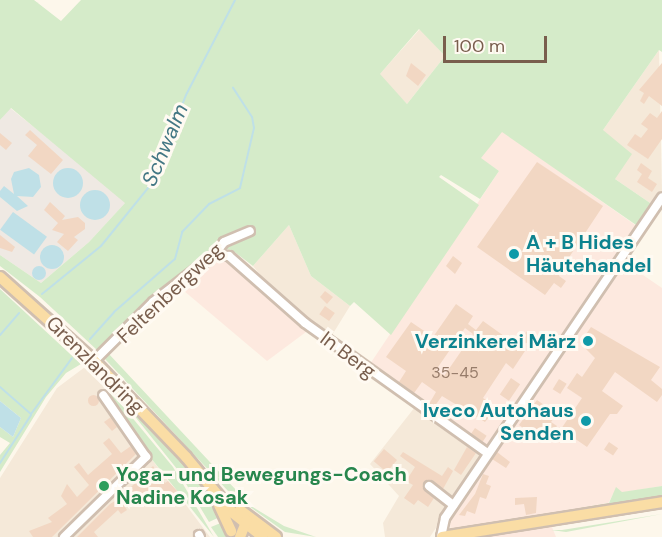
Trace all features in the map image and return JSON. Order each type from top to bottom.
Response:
[{"type":"main road","name":"Grenzlandring","points":[[0,277],[94,361],[244,520]]},
{"type":"main road","name":"Grenzlandring","points":[[186,457],[207,484],[244,520]]},
{"type":"main road","points":[[207,484],[234,535],[244,520]]},
{"type":"main road","points":[[442,537],[662,502]]},
{"type":"main road","points":[[244,520],[263,537]]},
{"type":"main road","points":[[244,520],[276,537]]},
{"type":"street","points":[[442,537],[445,518],[453,505],[662,198]]},
{"type":"street","name":"Feltenbergweg","points":[[94,361],[153,303],[214,255],[224,242],[250,231]]},
{"type":"street","name":"In Berg","points":[[214,255],[229,256],[305,323],[488,453]]},
{"type":"street","points":[[64,537],[146,458],[103,395]]},
{"type":"street","points":[[429,486],[453,505]]},
{"type":"shaded area","points":[[420,29],[445,56],[407,104],[379,75]]},
{"type":"shaded area","points":[[659,50],[662,192],[653,205],[615,179],[603,130]]},
{"type":"shaded area","points":[[10,108],[127,201],[89,242],[41,283],[0,255],[0,120]]},
{"type":"shaded area","points":[[502,131],[638,227],[618,258],[662,288],[662,486],[613,494],[606,508],[548,517],[556,537],[452,537],[449,519],[490,454],[368,367],[499,171],[480,158]]},
{"type":"shaded area","points":[[289,225],[311,276],[350,306],[329,340],[279,298],[253,266]]},
{"type":"shaded area","points":[[215,257],[229,257],[310,329],[267,361],[177,285]]},
{"type":"shaded area","points":[[85,367],[111,392],[107,393],[150,457],[210,537],[0,537],[0,478],[57,388]]},
{"type":"shaded area","points":[[415,407],[483,456],[430,537],[385,537],[383,523],[399,496],[370,464]]},
{"type":"green space","points":[[0,0],[34,0],[61,21],[81,0],[662,0],[662,52],[659,50],[603,130],[632,154],[615,179],[653,205],[639,227],[502,132],[481,158],[499,171],[480,199],[441,175],[439,177],[479,205],[391,335],[354,302],[350,306],[311,276],[289,225],[253,266],[232,250],[217,248],[157,293],[97,350],[40,297],[0,266],[0,255],[41,283],[89,242],[125,203],[11,108],[0,120]],"holes":[[[419,29],[445,56],[407,104],[380,74]]]},
{"type":"green space","points":[[0,289],[81,364],[66,373],[46,397],[0,472],[0,455],[10,443],[0,437],[0,427],[13,437],[21,418],[0,401]]},
{"type":"green space","points":[[108,353],[251,506],[284,526],[316,537],[285,532],[228,491],[105,359]]},
{"type":"green space","points":[[92,363],[197,475],[222,516],[209,522],[177,469]]},
{"type":"green space","points":[[111,392],[173,467],[214,537],[150,457],[106,393]]},
{"type":"green space","points":[[662,486],[662,499],[581,511],[580,508],[609,503],[616,487],[622,492]]},
{"type":"green space","points":[[662,514],[566,532],[551,530],[562,530]]},
{"type":"green space","points":[[223,522],[226,537],[218,537],[211,527]]},
{"type":"water","points":[[29,168],[39,175],[41,187],[33,197],[17,196],[28,206],[17,211],[0,197],[0,191],[4,186],[14,194],[11,179],[14,172]]},
{"type":"water","points":[[68,168],[79,172],[83,183],[79,194],[68,198],[57,194],[53,183],[57,172]]},
{"type":"water","points":[[95,190],[106,194],[110,205],[106,216],[95,220],[84,216],[80,205],[84,194]]},
{"type":"water","points":[[13,212],[47,237],[34,254],[0,230]]},
{"type":"water","points":[[52,245],[57,246],[63,252],[63,262],[57,268],[52,269],[47,268],[41,262],[40,257],[41,252],[47,246]]},
{"type":"water","points":[[39,266],[44,268],[46,273],[44,278],[39,280],[34,278],[32,273],[34,268]]},
{"type":"water","points":[[0,401],[21,418],[13,437],[0,427]]},
{"type":"building","points":[[411,63],[426,75],[418,86],[406,76]]},
{"type":"building","points":[[662,63],[662,106],[649,96],[644,104],[640,101],[644,93],[639,90]]},
{"type":"building","points":[[662,111],[662,139],[648,159],[627,145],[635,134],[641,138],[648,129],[641,124],[650,113],[657,118]]},
{"type":"building","points":[[30,130],[63,160],[51,174],[28,156],[37,145],[25,135]]},
{"type":"building","points":[[0,133],[12,143],[6,150],[0,145]]},
{"type":"building","points":[[537,162],[603,206],[562,268],[559,276],[566,281],[561,288],[554,283],[545,295],[477,247]]},
{"type":"building","points":[[641,163],[652,171],[648,178],[657,184],[652,192],[637,182],[642,174],[637,170]]},
{"type":"building","points":[[50,202],[65,216],[62,220],[78,217],[85,223],[85,229],[74,237],[78,240],[68,251],[57,242],[64,234],[52,230],[58,223],[44,210]]},
{"type":"building","points":[[0,235],[15,247],[12,252],[0,248]]},
{"type":"building","points":[[453,256],[462,263],[455,274],[446,266]]},
{"type":"building","points":[[325,291],[333,297],[327,304],[320,297]]},
{"type":"building","points":[[456,304],[473,316],[468,324],[476,330],[483,321],[525,351],[513,369],[506,363],[483,398],[490,403],[483,412],[489,417],[485,422],[442,396],[434,407],[429,404],[436,392],[422,382],[414,393],[399,382],[406,371],[386,357],[411,322],[433,337]],"holes":[[[465,328],[473,334],[444,376],[436,370]]]},
{"type":"building","points":[[325,306],[335,313],[329,321],[319,314]]},
{"type":"building","points":[[591,327],[660,367],[651,380],[662,389],[662,395],[657,402],[615,372],[602,391],[623,406],[617,414],[610,414],[587,447],[561,429],[582,398],[567,388],[577,373],[582,377],[595,358],[580,343]]},
{"type":"building","points":[[527,331],[535,337],[531,342],[517,345]]},
{"type":"building","points":[[511,378],[520,384],[509,401],[500,395]]},
{"type":"building","points":[[559,379],[567,384],[560,394],[553,389]]},
{"type":"building","points":[[93,394],[99,400],[93,406],[87,400]]},
{"type":"building","points":[[537,400],[557,414],[551,422],[557,426],[545,443],[519,425]]},
{"type":"building","points":[[111,417],[117,427],[112,431],[104,422]]},
{"type":"building","points":[[475,428],[487,436],[483,442],[471,434]]},
{"type":"building","points":[[109,438],[121,453],[131,446],[136,454],[52,537],[33,537],[29,531],[52,522],[48,518],[67,504],[61,496],[67,484],[77,497],[89,485],[74,467],[79,463],[88,475],[112,454],[103,443]]},
{"type":"building","points":[[609,442],[618,448],[613,456],[604,449]]},
{"type":"building","points":[[467,447],[476,453],[461,475],[454,470]]},
{"type":"building","points":[[384,449],[397,460],[387,472],[374,461]]},
{"type":"building","points":[[403,452],[442,476],[448,467],[453,471],[443,489],[430,480],[424,483],[423,489],[434,498],[428,507],[418,500],[414,505],[404,498],[413,485],[406,481],[415,467],[400,456]]},
{"type":"building","points":[[497,452],[510,462],[506,468],[492,459]]},
{"type":"building","points":[[153,466],[165,483],[168,481],[181,495],[171,501],[161,487],[150,495],[148,492],[125,507],[127,510],[121,514],[118,510],[94,532],[98,537],[77,537],[110,504],[133,490],[131,487]]},
{"type":"building","points":[[483,474],[489,476],[486,484],[491,486],[486,499],[480,497],[475,514],[467,511],[465,516],[459,515],[475,494]]},
{"type":"building","points":[[537,497],[536,513],[526,515],[524,504],[515,505],[515,498]]},
{"type":"waterway","name":"Schwalm","points":[[42,294],[101,246],[152,183],[186,95],[235,0]]},
{"type":"waterway","points":[[90,339],[114,312],[175,259],[182,232],[209,204],[240,188],[254,128],[252,117],[233,88]]},
{"type":"waterway","name":"Schwalm","points":[[0,335],[19,313]]},
{"type":"waterway","points":[[0,387],[31,414],[72,358]]},
{"type":"waterway","points":[[0,463],[31,415]]},
{"type":"place","name":"A + B Hides Häutehandel","points":[[514,254]]},
{"type":"place","name":"Verzinkerei März","points":[[588,341]]},
{"type":"place","name":"Iveco Autohaus Senden","points":[[586,421]]},
{"type":"place","name":"Yoga- und Bewegungs-Coach Nadine Kosak","points":[[104,486]]}]
